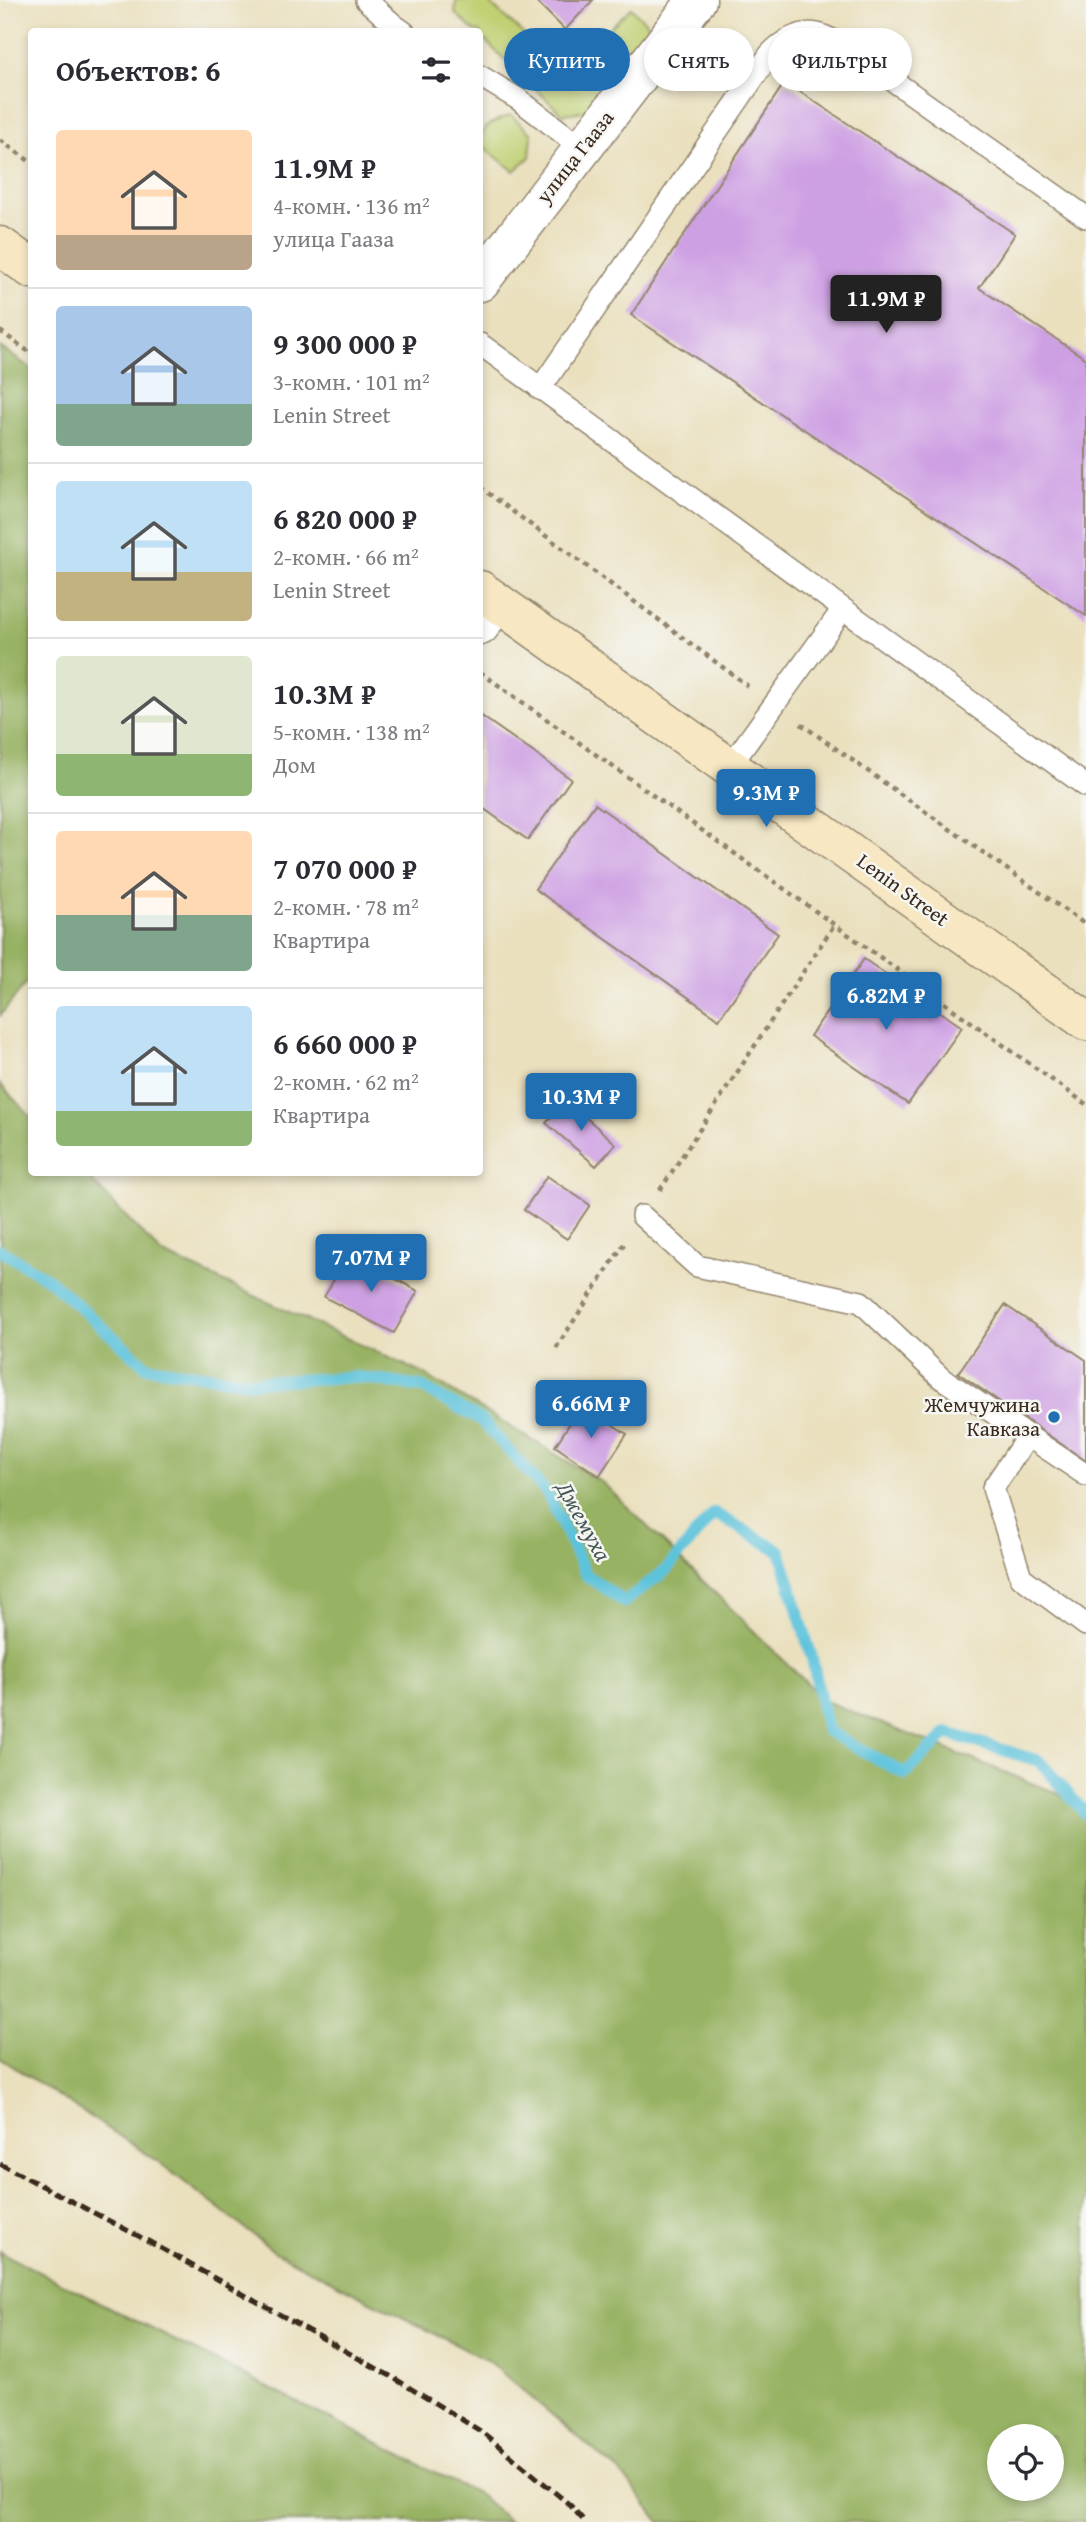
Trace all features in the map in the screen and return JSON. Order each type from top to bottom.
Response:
[{"type":"main road","points":[[0,246],[28,266]]},
{"type":"main road","name":"Lenin Street","points":[[485,606],[730,766],[1086,1021]]},
{"type":"street","name":"улица Гааза","points":[[483,278],[696,0]]},
{"type":"lane","points":[[366,0],[398,28]]},
{"type":"lane","points":[[540,389],[770,54],[780,43],[796,36],[816,33],[844,46],[1086,217]]},
{"type":"lane","points":[[483,78],[518,99],[582,148]]},
{"type":"lane","points":[[483,346],[1086,786]]},
{"type":"lane","points":[[730,766],[843,609]]},
{"type":"lane","points":[[642,1216],[697,1266],[861,1302],[940,1377],[1086,1475]]},
{"type":"lane","points":[[1028,1436],[993,1488],[1021,1577],[1086,1625]]},
{"type":"path","points":[[0,140],[28,160]]},
{"type":"path","points":[[0,331],[28,351]]},
{"type":"path","points":[[483,674],[1086,1104]]},
{"type":"path","points":[[556,1348],[834,925]]},
{"type":"green space","points":[[456,0],[486,0],[517,28],[504,28],[504,59],[483,39],[483,28],[471,28],[455,13]]},
{"type":"green space","points":[[631,8],[652,28],[644,28],[644,44],[630,60],[630,28],[610,28]]},
{"type":"green space","points":[[538,91],[603,91],[586,111],[562,114]]},
{"type":"green space","points":[[511,115],[532,134],[530,157],[514,171],[483,146],[483,133],[495,122]]},
{"type":"green space","points":[[0,347],[28,366],[28,981],[0,1016]]},
{"type":"green space","points":[[0,1084],[28,1114],[28,1176],[87,1176],[161,1253],[420,1372],[603,1483],[825,1701],[1057,1793],[1086,1810],[1086,2522],[660,2522],[621,2473],[488,2361],[275,2252],[156,2160],[0,2058]]},
{"type":"green space","points":[[0,2252],[480,2495],[509,2522],[0,2522]]},
{"type":"building","points":[[535,0],[593,0],[567,28],[563,28]]},
{"type":"building","points":[[779,91],[799,91],[1015,234],[979,288],[1086,359],[1086,616],[631,315]]},
{"type":"building","points":[[483,717],[571,779],[528,840],[483,808]]},
{"type":"building","points":[[595,804],[778,934],[719,1019],[535,889]]},
{"type":"building","points":[[864,959],[962,1027],[908,1104],[810,1036]]},
{"type":"building","points":[[566,1100],[616,1144],[596,1166],[546,1123]]},
{"type":"building","points":[[547,1176],[590,1205],[567,1239],[524,1210]]},
{"type":"building","points":[[349,1254],[418,1291],[394,1333],[324,1297]]},
{"type":"building","name":"Жемчужина Кавказа","points":[[1005,1305],[1086,1360],[1086,1461],[958,1373]]},
{"type":"building","points":[[582,1405],[627,1434],[599,1476],[555,1446]]},
{"type":"waterway","name":"Джемуха","points":[[0,1250],[49,1280],[147,1367],[251,1382],[357,1377],[421,1387],[481,1420],[547,1493],[586,1575],[624,1602],[665,1571],[714,1513],[780,1551],[812,1658],[827,1731],[905,1774],[947,1733],[1039,1761],[1086,1814]]},
{"type":"railway","points":[[0,2164],[148,2241],[392,2377],[482,2432],[570,2505],[585,2522]]},
{"type":"place","name":"Жемчужина Кавказа","points":[[1054,1417]]}]
